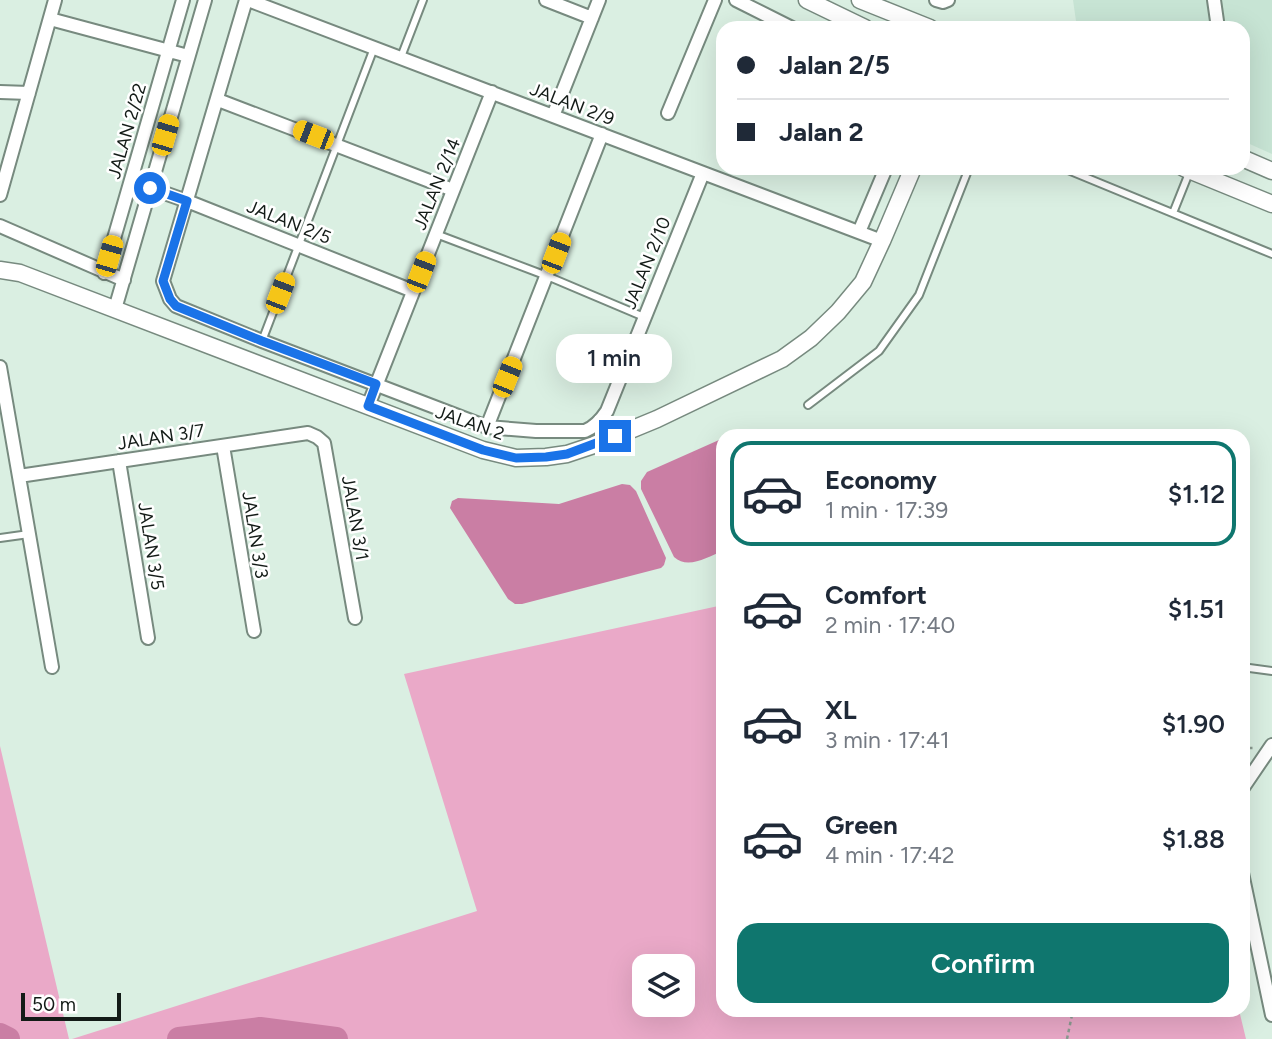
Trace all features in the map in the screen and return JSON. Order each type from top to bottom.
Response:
[{"type":"street","points":[[0,195],[4,171],[55,0]]},
{"type":"street","name":"JALAN 2/22","points":[[104,272],[183,0]]},
{"type":"street","points":[[115,309],[205,0]]},
{"type":"street","name":"JALAN 2/9","points":[[247,0],[882,241]]},
{"type":"street","name":"JALAN 2/10","points":[[247,0],[163,281],[170,299],[176,306],[262,341],[487,427],[574,432],[592,428],[602,419],[703,173]]},
{"type":"street","points":[[546,0],[592,18]]},
{"type":"street","points":[[553,116],[599,0]]},
{"type":"street","points":[[668,113],[715,0]]},
{"type":"street","points":[[737,0],[778,21]]},
{"type":"street","points":[[807,0],[850,21]]},
{"type":"street","points":[[860,0],[912,21]]},
{"type":"street","points":[[936,0],[948,0]]},
{"type":"street","points":[[1214,0],[1217,21]]},
{"type":"street","points":[[50,19],[188,56]]},
{"type":"street","points":[[0,92],[29,93]]},
{"type":"street","name":"JALAN 2/14","points":[[368,406],[492,92]]},
{"type":"street","points":[[218,100],[453,190]]},
{"type":"street","points":[[487,427],[602,134]]},
{"type":"street","points":[[1250,162],[1272,171]]},
{"type":"street","points":[[859,232],[883,175]]},
{"type":"street","name":"JALAN 2","points":[[0,270],[20,274],[115,309],[483,450],[516,458],[546,457],[576,451],[657,419],[782,359],[811,338],[863,282],[910,175]]},
{"type":"street","points":[[1218,175],[1272,204]]},
{"type":"street","name":"JALAN 2/5","points":[[150,188],[413,291]]},
{"type":"street","points":[[0,226],[124,280]]},
{"type":"street","points":[[0,368],[52,667]]},
{"type":"street","name":"JALAN 3/7","points":[[19,476],[308,433]]},
{"type":"street","name":"JALAN 3/1","points":[[308,433],[317,436],[324,443],[355,618]]},
{"type":"street","name":"JALAN 3/3","points":[[223,446],[254,631]]},
{"type":"street","name":"JALAN 3/5","points":[[119,461],[148,638]]},
{"type":"street","points":[[1250,777],[1272,745]]},
{"type":"street","points":[[1250,911],[1272,1016]]},
{"type":"lane","points":[[401,58],[423,0]]},
{"type":"lane","points":[[262,341],[374,48]]},
{"type":"lane","points":[[808,405],[879,351],[919,295],[966,175]]},
{"type":"lane","points":[[1080,175],[1272,254]]},
{"type":"lane","points":[[1173,213],[1186,175]]},
{"type":"lane","points":[[436,234],[547,276],[644,317]]},
{"type":"lane","points":[[0,538],[29,534]]},
{"type":"lane","points":[[1250,668],[1272,671]]},
{"type":"path","points":[[1068,1039],[1072,1017]]},
{"type":"shaded area","points":[[1073,0],[1272,0],[1272,154],[1250,144],[1250,21],[1076,21]]},
{"type":"shaded area","points":[[716,441],[716,554],[691,562],[679,561],[674,557],[641,489],[641,481],[647,472]]},
{"type":"shaded area","points":[[622,484],[630,485],[636,491],[666,558],[664,565],[522,604],[515,604],[508,599],[450,508],[452,501],[458,498],[559,504]]},
{"type":"shaded area","points":[[716,607],[716,1017],[1241,1017],[1246,1039],[72,1039],[477,911],[404,674]]},
{"type":"shaded area","points":[[0,746],[69,1039],[0,1039]]},
{"type":"waterway","points":[[179,1039],[260,1029],[336,1039]]},
{"type":"waterway","points":[[0,1035],[8,1039]]},
{"type":"route","points":[[150,188],[187,201],[163,281],[176,306],[376,384],[368,406],[483,450],[516,458],[546,457],[567,454],[615,436]]}]
